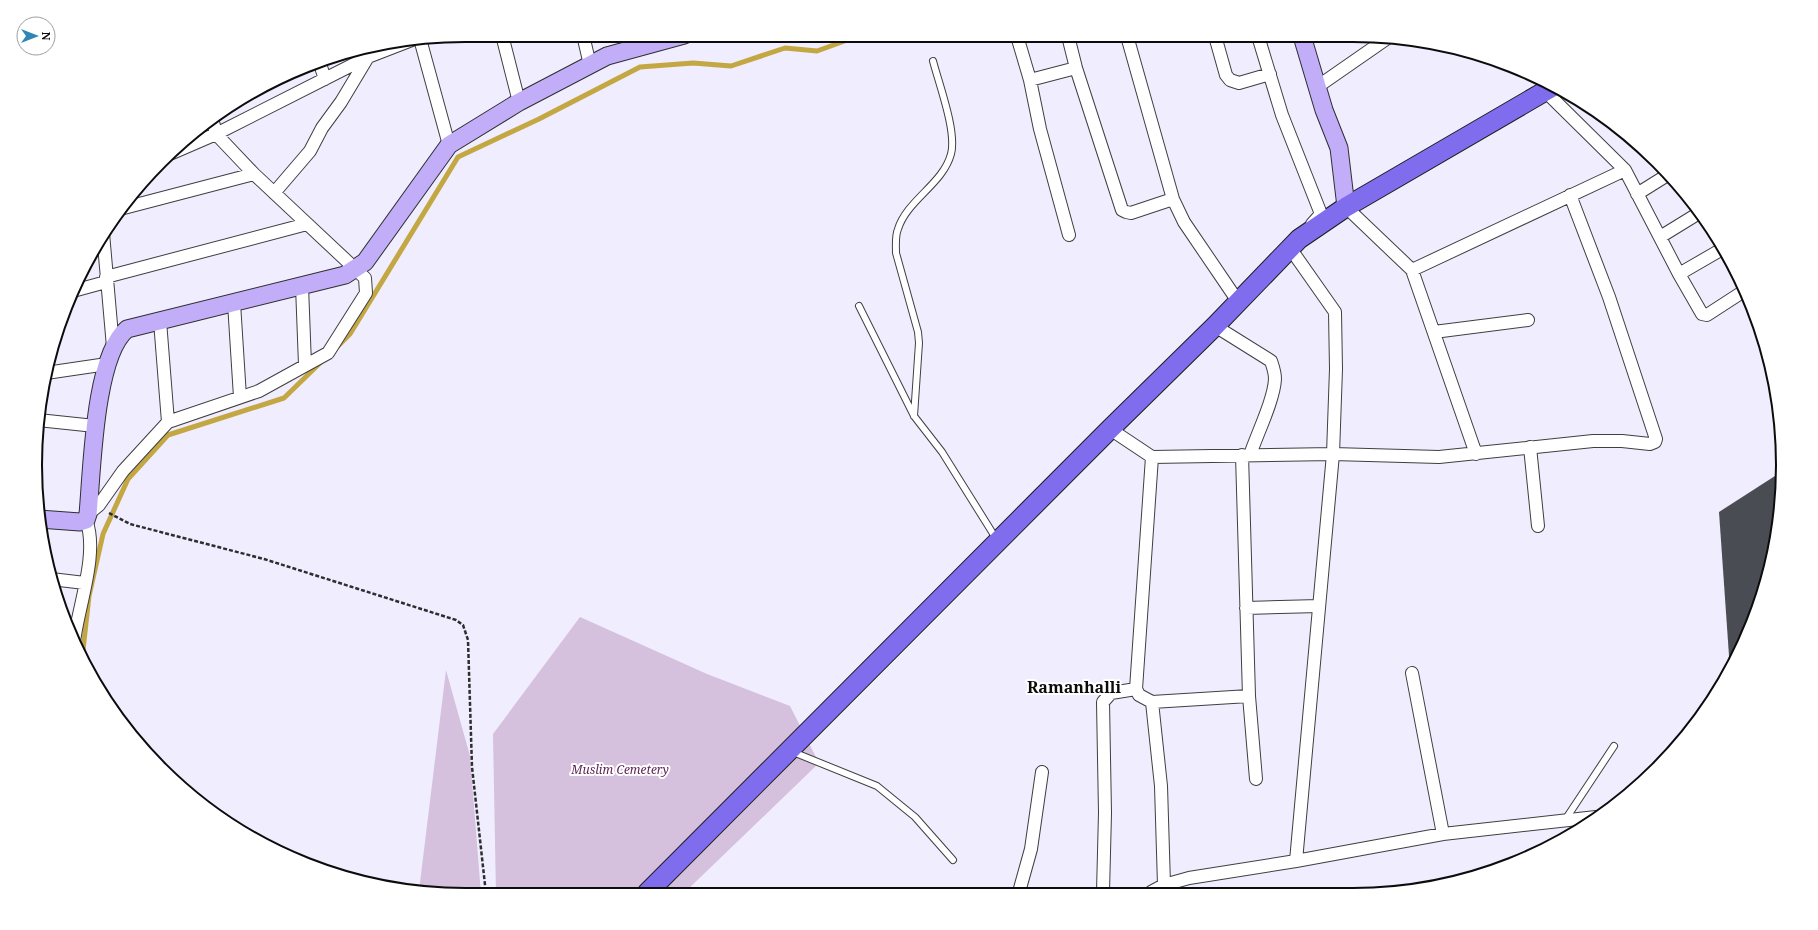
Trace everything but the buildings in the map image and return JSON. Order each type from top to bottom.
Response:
[{"type":"main road","points":[[653,888],[1110,429],[1218,323],[1295,244],[1346,207],[1547,89]]},
{"type":"street","points":[[504,42],[519,102]]},
{"type":"street","points":[[585,42],[590,65]]},
{"type":"street","points":[[75,630],[91,542],[87,517],[95,426],[107,364],[113,347],[128,329],[345,275],[365,262],[449,145],[519,102],[607,56],[658,42]]},
{"type":"street","points":[[1019,42],[1030,80],[1040,129],[1069,235]]},
{"type":"street","points":[[1070,42],[1076,68],[1122,210],[1131,213],[1173,199]]},
{"type":"street","points":[[1129,42],[1173,199],[1184,222],[1237,300],[1218,323],[1271,361],[1274,370],[1275,379],[1271,397],[1246,455],[1246,608],[1249,696],[1256,779]]},
{"type":"street","points":[[1216,42],[1226,76],[1230,80],[1238,84],[1270,74]]},
{"type":"street","points":[[1260,42],[1282,115],[1321,214],[1295,244],[1335,312],[1336,369],[1333,454],[1296,861]]},
{"type":"street","points":[[1304,42],[1317,87],[1339,148],[1346,207],[1412,270],[1476,454]]},
{"type":"street","points":[[1317,87],[1380,43]]},
{"type":"street","points":[[421,45],[449,145]]},
{"type":"street","points":[[186,147],[216,134],[368,57],[389,49]]},
{"type":"street","points":[[274,193],[310,151],[322,128],[342,102],[368,57]]},
{"type":"street","points":[[321,67],[325,79]]},
{"type":"street","points":[[1030,80],[1076,68]]},
{"type":"street","points":[[1554,93],[1625,170],[1679,274],[1702,314],[1706,315],[1740,294]]},
{"type":"street","points":[[46,520],[80,522],[87,517],[99,505],[123,471],[168,422],[259,391],[328,353],[366,293],[365,278],[254,174],[216,134],[214,124]]},
{"type":"street","points":[[1412,270],[1625,170]]},
{"type":"street","points":[[129,207],[254,174]]},
{"type":"street","points":[[1637,194],[1663,178]]},
{"type":"street","points":[[1110,429],[1152,457],[1333,454],[1439,458],[1593,441],[1650,444],[1655,442],[1656,439],[1609,297],[1570,195]]},
{"type":"street","points":[[1660,237],[1695,216]]},
{"type":"street","points":[[81,288],[106,279],[307,224]]},
{"type":"street","points":[[104,244],[106,279],[113,347]]},
{"type":"street","points":[[1679,274],[1718,252]]},
{"type":"street","points":[[302,286],[305,365]]},
{"type":"street","points":[[234,303],[240,397]]},
{"type":"street","points":[[1434,332],[1528,320]]},
{"type":"street","points":[[160,321],[168,422]]},
{"type":"street","points":[[52,372],[107,364]]},
{"type":"street","points":[[45,421],[95,426]]},
{"type":"street","points":[[1530,447],[1538,526]]},
{"type":"street","points":[[1152,457],[1136,689],[1139,695],[1152,702],[1249,696]]},
{"type":"street","points":[[58,580],[85,582]]},
{"type":"street","points":[[1246,608],[1319,606]]},
{"type":"street","points":[[1412,673],[1442,834]]},
{"type":"street","points":[[1103,888],[1105,814],[1104,702],[1111,693],[1136,689]]},
{"type":"street","points":[[1152,702],[1161,786],[1164,885]]},
{"type":"street","points":[[1020,888],[1031,849],[1042,772]]},
{"type":"street","points":[[1158,888],[1189,878],[1296,861],[1442,834],[1586,818]]},
{"type":"lane","points":[[914,416],[919,343],[918,332],[896,253],[896,240],[897,229],[903,218],[944,169],[951,153],[950,125],[933,60]]},
{"type":"lane","points":[[860,306],[914,416],[942,452],[998,541]]},
{"type":"lane","points":[[1565,820],[1614,746]]},
{"type":"lane","points":[[790,750],[877,786],[915,817],[953,860]]},
{"type":"path","points":[[106,511],[118,519],[130,524],[264,559],[456,620],[463,625],[468,640],[472,766],[485,888]]},
{"type":"green space","name":"Muslim Cemetery","points":[[580,617],[707,674],[790,706],[819,763],[689,888],[496,888],[493,734]]},
{"type":"green space","points":[[446,670],[470,756],[481,888],[420,885]]},
{"type":"waterway","points":[[337,347],[350,334],[458,157],[539,119],[640,67],[693,63],[731,66],[785,48],[817,51],[842,42]]},
{"type":"waterway","points":[[83,647],[89,596],[103,534],[128,479],[168,435],[284,398],[321,362]]},
{"type":"district","name":"Ramanhalli","points":[[1074,687]]}]
